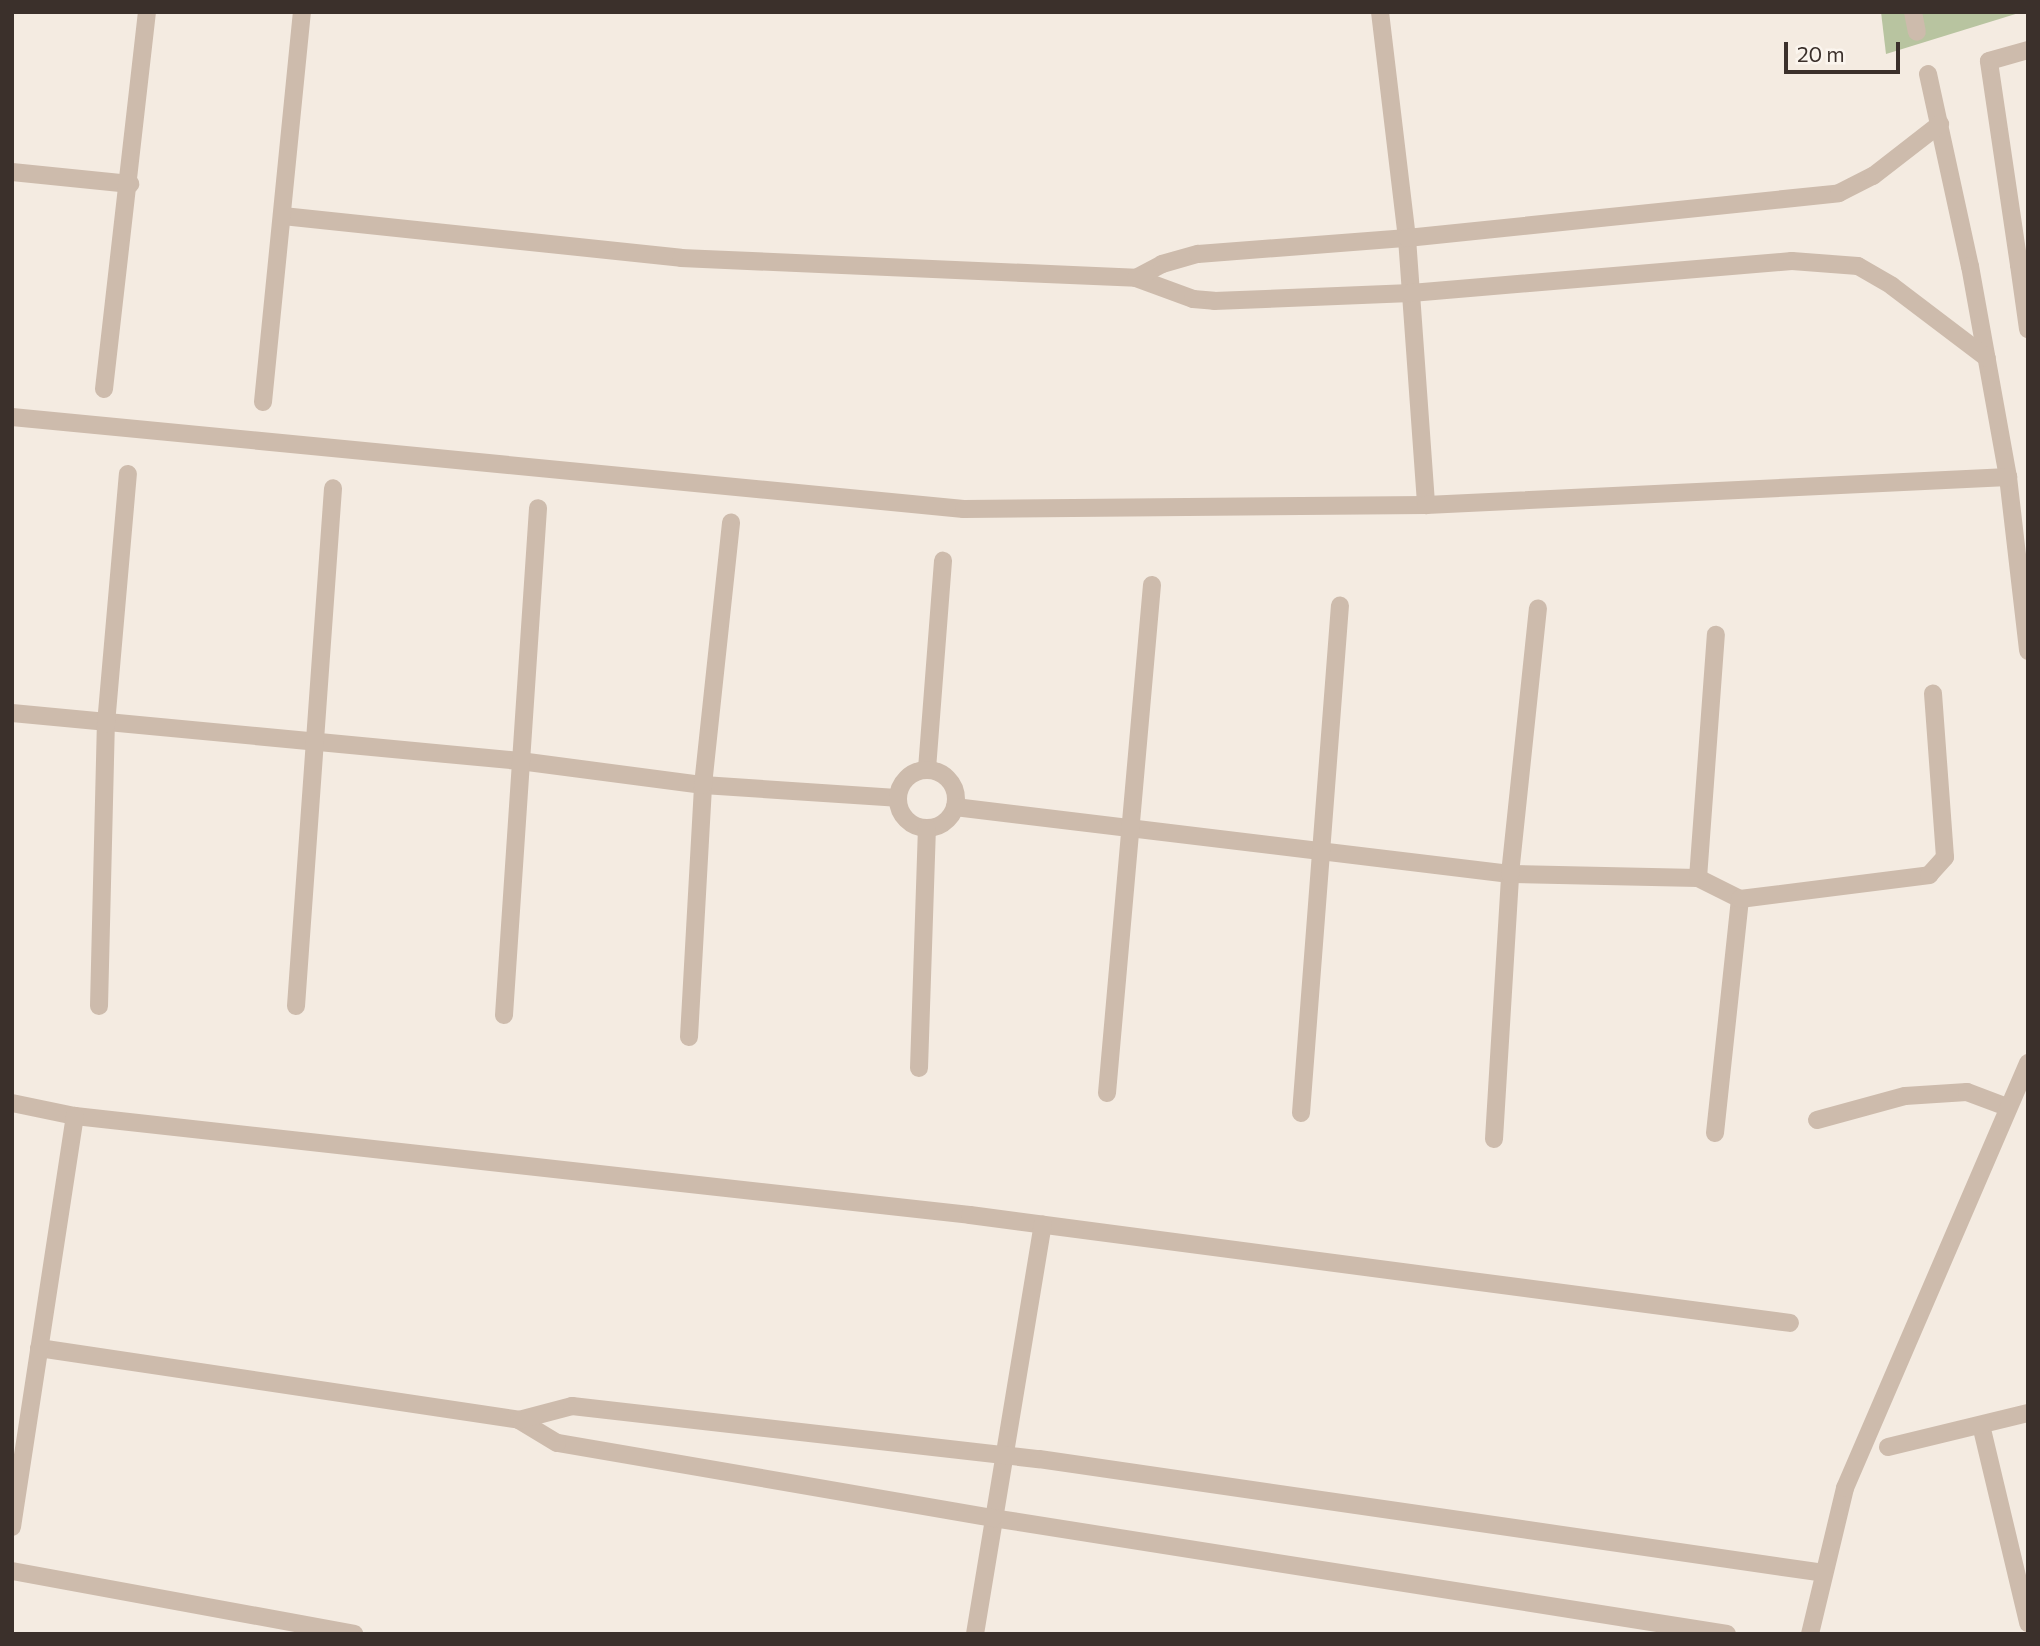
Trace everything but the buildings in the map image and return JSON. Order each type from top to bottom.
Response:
[{"type":"street","points":[[104,389],[130,184],[147,12]]},
{"type":"street","points":[[263,402],[302,12]]},
{"type":"street","points":[[1380,12],[1407,238],[1426,505]]},
{"type":"street","points":[[1913,12],[1917,32]]},
{"type":"street","points":[[2028,50],[1989,61],[2023,264],[2028,329]]},
{"type":"street","points":[[1928,74],[1987,358],[2008,477],[2028,651]]},
{"type":"street","points":[[1136,278],[1161,264],[1198,254],[1407,238],[1839,193],[1873,176],[1940,124]]},
{"type":"street","points":[[12,172],[130,184]]},
{"type":"street","points":[[283,216],[681,258],[1136,278],[1193,299],[1214,301],[1411,293],[1792,261],[1858,266],[1892,286],[1987,358]]},
{"type":"street","points":[[12,417],[964,509],[1426,505],[2008,477]]},
{"type":"street","points":[[99,1006],[106,724],[128,474]]},
{"type":"street","points":[[296,1006],[333,488]]},
{"type":"street","points":[[504,1015],[538,508]]},
{"type":"street","points":[[689,1037],[703,785],[731,522]]},
{"type":"street","points":[[927,769],[943,561]]},
{"type":"street","points":[[1107,1093],[1152,585]]},
{"type":"street","points":[[1301,1113],[1340,605]]},
{"type":"street","points":[[1494,1139],[1510,874],[1538,608]]},
{"type":"street","points":[[1698,878],[1717,635]]},
{"type":"street","points":[[955,807],[1130,824],[1510,874],[1698,878],[1740,899],[1929,875],[1938,870],[1945,857],[1933,693]]},
{"type":"street","points":[[12,713],[106,724],[520,761],[703,785],[897,798]]},
{"type":"street","points":[[927,769],[950,781],[955,807],[949,818],[927,828],[906,820],[897,798],[906,778],[927,769]]},
{"type":"street","points":[[919,1069],[927,828]]},
{"type":"street","points":[[1715,1133],[1740,899]]},
{"type":"street","points":[[1811,1634],[1845,1488],[2028,1063]]},
{"type":"street","points":[[1817,1120],[1917,1095],[1967,1092],[2007,1107]]},
{"type":"street","points":[[12,1103],[75,1116],[1043,1225],[1790,1323]]},
{"type":"street","points":[[12,1527],[75,1116]]},
{"type":"street","points":[[975,1634],[1043,1225]]},
{"type":"street","points":[[40,1349],[519,1420],[557,1443],[993,1518],[1727,1634]]},
{"type":"street","points":[[519,1420],[572,1406],[1003,1454],[1824,1573]]},
{"type":"street","points":[[1888,1447],[2028,1413]]},
{"type":"street","points":[[1981,1425],[2028,1623]]},
{"type":"street","points":[[12,1572],[354,1634]]},
{"type":"green space","points":[[1881,12],[2022,12],[1886,54]]}]
